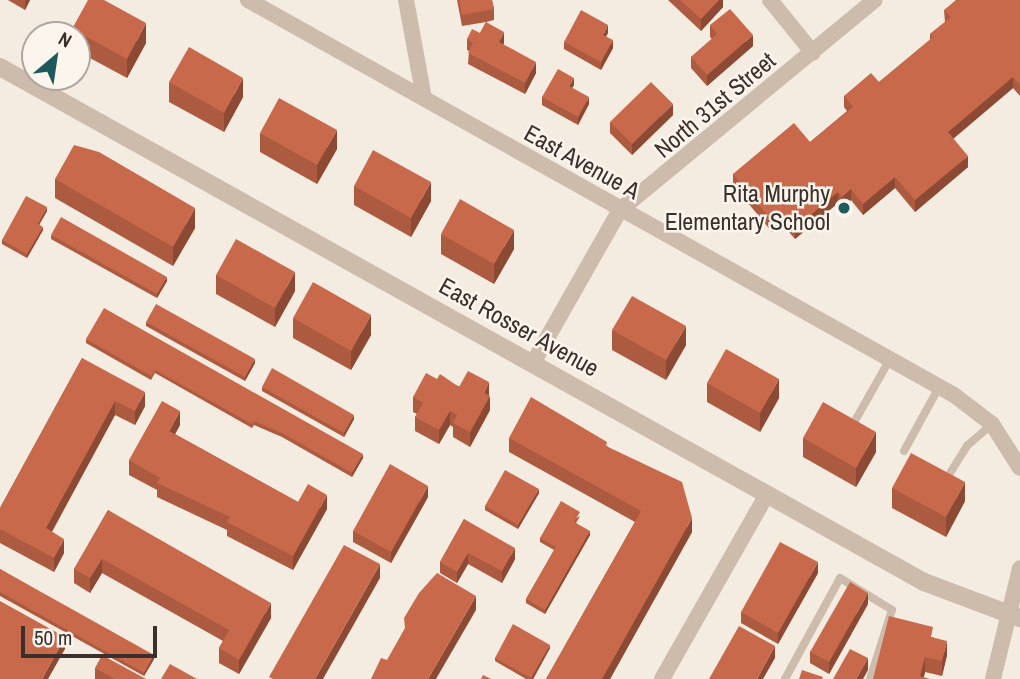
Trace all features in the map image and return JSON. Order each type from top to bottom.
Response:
[{"type":"street","name":"East Avenue A","points":[[248,0],[939,387],[992,424],[1020,468]]},
{"type":"street","points":[[406,0],[424,98]]},
{"type":"street","points":[[769,0],[813,52]]},
{"type":"street","name":"North 31st Street","points":[[533,363],[620,210],[875,0]]},
{"type":"street","name":"East Rosser Avenue","points":[[0,67],[924,582],[1014,617]]},
{"type":"street","points":[[662,679],[767,494]]},
{"type":"street","points":[[993,679],[1014,617],[1020,568]]},
{"type":"lane","points":[[852,426],[890,359]]},
{"type":"lane","points":[[904,451],[939,387]]},
{"type":"lane","points":[[947,478],[968,445],[992,424]]},
{"type":"lane","points":[[785,679],[840,578],[892,610],[870,679]]},
{"type":"building","points":[[88,0],[104,0],[146,23],[127,59],[91,39],[91,21],[76,21]]},
{"type":"building","points":[[459,0],[492,0],[494,9],[462,15]]},
{"type":"building","points":[[680,0],[719,0],[701,19]]},
{"type":"building","points":[[956,0],[1020,0],[1020,85],[1013,77],[948,132],[968,156],[915,200],[895,177],[863,204],[851,189],[842,197],[838,192],[795,228],[782,213],[772,221],[733,174],[794,123],[810,142],[853,107],[844,96],[871,73],[879,82],[933,37],[930,34],[951,17],[944,10]]},
{"type":"building","points":[[730,9],[753,35],[707,75],[691,57],[717,34],[710,25]]},
{"type":"building","points":[[581,10],[608,25],[603,35],[613,40],[601,62],[564,42]]},
{"type":"building","points":[[486,22],[504,32],[499,42],[536,62],[525,83],[468,53],[473,43],[467,39],[472,29],[480,33]]},
{"type":"building","points":[[189,47],[243,78],[224,113],[169,82]]},
{"type":"building","points":[[558,69],[574,78],[569,86],[589,97],[578,117],[542,97]]},
{"type":"building","points":[[651,82],[673,104],[632,144],[610,122]]},
{"type":"building","points":[[279,98],[337,130],[317,165],[260,133]]},
{"type":"building","points":[[74,145],[99,152],[195,208],[173,247],[55,179]]},
{"type":"building","points":[[373,150],[431,182],[411,218],[354,186]]},
{"type":"building","points":[[26,196],[47,207],[38,224],[43,227],[27,254],[2,240]]},
{"type":"building","points":[[460,199],[514,230],[494,264],[441,234]]},
{"type":"building","points":[[61,217],[167,277],[157,294],[51,235]]},
{"type":"building","points":[[236,239],[295,272],[275,308],[216,275]]},
{"type":"building","points":[[313,282],[371,315],[351,351],[293,318]]},
{"type":"building","points":[[632,296],[686,326],[666,360],[612,330]]},
{"type":"building","points":[[156,304],[255,359],[245,377],[146,322]]},
{"type":"building","points":[[104,308],[363,454],[352,473],[282,433],[254,421],[252,424],[155,370],[151,376],[86,339]]},
{"type":"building","points":[[726,349],[779,379],[760,413],[707,383]]},
{"type":"building","points":[[82,358],[145,392],[135,411],[115,401],[46,528],[64,539],[54,558],[0,529],[0,508]]},
{"type":"building","points":[[272,368],[354,415],[344,433],[262,387]]},
{"type":"building","points":[[468,371],[489,382],[484,393],[490,396],[470,432],[453,423],[457,415],[450,411],[439,430],[415,417],[423,403],[413,397],[426,373],[437,379],[440,374],[459,387]]},
{"type":"building","points":[[531,397],[607,442],[606,446],[682,482],[692,518],[602,679],[546,679],[641,511],[509,438]]},
{"type":"building","points":[[162,401],[180,411],[169,431],[298,502],[308,484],[327,495],[293,556],[227,522],[230,517],[157,483],[160,478],[129,460]]},
{"type":"building","points":[[823,402],[876,432],[856,468],[803,438]]},
{"type":"building","points":[[911,453],[965,482],[946,517],[892,488]]},
{"type":"building","points":[[390,464],[428,486],[391,552],[353,531]]},
{"type":"building","points":[[505,470],[539,489],[518,525],[485,506]]},
{"type":"building","points":[[561,501],[580,512],[574,522],[590,531],[545,610],[526,599],[556,547],[540,538]]},
{"type":"building","points":[[108,510],[271,603],[239,660],[219,648],[229,630],[102,559],[90,578],[74,569]]},
{"type":"building","points":[[464,519],[515,548],[502,571],[468,553],[457,572],[440,562]]},
{"type":"building","points":[[780,542],[818,562],[778,633],[741,612]]},
{"type":"building","points":[[344,545],[380,564],[315,679],[269,677]]},
{"type":"building","points":[[0,569],[154,655],[144,673],[0,592]]},
{"type":"building","points":[[437,573],[476,596],[428,679],[371,679],[381,658],[387,660],[405,628],[404,618],[419,593]]},
{"type":"building","points":[[850,582],[868,593],[829,662],[810,652]]},
{"type":"building","points":[[0,601],[65,637],[42,679],[0,679]]},
{"type":"building","points":[[889,616],[933,627],[931,637],[947,641],[942,661],[925,657],[920,676],[930,679],[873,679]]},
{"type":"building","points":[[513,624],[550,645],[531,678],[495,658]]},
{"type":"building","points":[[739,626],[775,646],[757,679],[709,679]]},
{"type":"building","points":[[850,649],[868,658],[856,679],[833,679]]},
{"type":"building","points":[[102,655],[146,679],[115,679],[95,668]]},
{"type":"building","points":[[170,664],[197,679],[161,679]]},
{"type":"building","points":[[802,670],[823,677],[799,679]]},
{"type":"place","name":"Rita Murphy Elementary School","points":[[844,208]]}]
